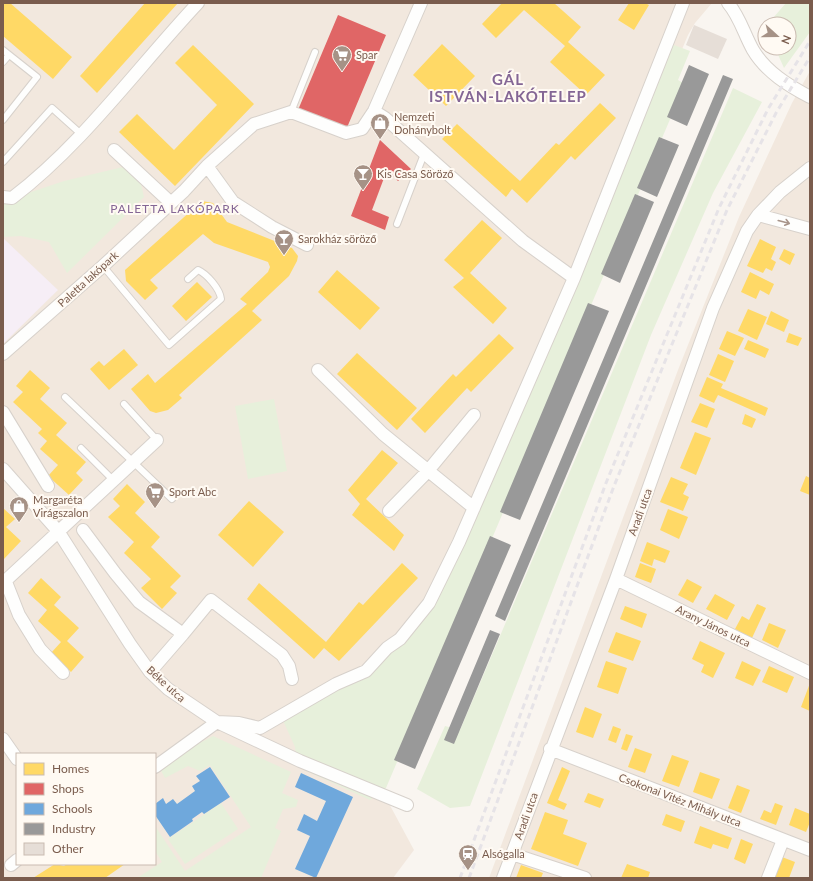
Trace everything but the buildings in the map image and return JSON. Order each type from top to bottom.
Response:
[{"type":"street","points":[[3,197],[12,198],[31,184],[81,134],[198,3]]},
{"type":"street","points":[[291,112],[346,133],[362,129],[374,111],[421,3]]},
{"type":"street","points":[[156,766],[217,722],[239,723],[260,728],[336,684],[366,671],[387,648],[400,639],[429,603],[445,574],[574,278],[683,3]]},
{"type":"street","points":[[728,3],[735,12],[753,50],[770,70],[791,87],[810,97]]},
{"type":"street","points":[[374,111],[386,118],[424,154],[524,241],[574,278]]},
{"type":"street","name":"Paletta lakópark","points":[[3,354],[103,266],[207,166],[254,124],[291,112]]},
{"type":"street","points":[[114,150],[171,202]]},
{"type":"street","points":[[207,166],[233,202],[272,227],[308,245]]},
{"type":"street","name":"Aradi utca","points":[[503,878],[550,749],[616,579],[713,308],[747,231],[758,215],[780,192],[810,168]]},
{"type":"street","points":[[758,215],[810,229]]},
{"type":"street","points":[[318,370],[383,434],[427,472],[474,508]]},
{"type":"street","points":[[3,412],[48,486]]},
{"type":"street","points":[[389,511],[427,472],[474,415]]},
{"type":"street","points":[[63,673],[40,649],[19,615],[4,582],[157,440]]},
{"type":"street","name":"Béke utca","points":[[3,470],[58,531],[130,644],[150,672],[168,689],[217,722],[300,761],[407,805]]},
{"type":"street","points":[[83,530],[115,573],[140,602],[183,634]]},
{"type":"street","name":"Arany János utca","points":[[616,579],[810,673]]},
{"type":"street","points":[[150,672],[212,600],[282,655],[289,666],[292,679]]},
{"type":"street","points":[[3,738],[16,758]]},
{"type":"street","name":"Csokonai Vitéz Mihály utca","points":[[550,749],[810,850]]},
{"type":"street","points":[[768,878],[783,840]]},
{"type":"street","points":[[512,854],[585,878]]},
{"type":"lane","points":[[3,50],[37,78],[3,120]]},
{"type":"lane","points":[[291,112],[315,52]]},
{"type":"lane","points":[[3,62],[9,55]]},
{"type":"lane","points":[[3,162],[52,108],[81,134]]},
{"type":"lane","points":[[397,224],[424,154]]},
{"type":"lane","points":[[103,266],[169,345],[221,299],[220,293],[202,272],[198,270],[188,279]]},
{"type":"lane","points":[[65,397],[172,499]]},
{"type":"lane","points":[[124,404],[157,440]]},
{"type":"lane","points":[[81,448],[113,480]]},
{"type":"shaded area","points":[[3,3],[712,3],[695,23],[688,35],[480,532],[343,718],[414,850],[393,878],[3,878]]},
{"type":"shaded area","points":[[810,71],[810,878],[489,878],[678,370],[739,217],[792,103]]},
{"type":"shaded area","points":[[3,238],[58,290],[3,344]]},
{"type":"green space","points":[[786,3],[810,3],[810,32],[797,50],[797,16],[775,16]]},
{"type":"green space","points":[[666,42],[690,51],[678,80],[685,84],[386,788],[370,800],[300,768],[296,757],[295,747],[281,716],[336,684],[387,648],[445,574]]},
{"type":"green space","points":[[779,56],[793,56],[784,68]]},
{"type":"green space","points":[[733,88],[762,102],[713,193],[651,335],[470,806],[450,808],[417,789],[445,726],[460,730]]},
{"type":"green space","points":[[123,167],[141,184],[144,197],[67,273],[49,242],[21,236],[3,237],[3,191],[22,195],[64,181]]},
{"type":"green space","points":[[274,399],[287,471],[248,479],[235,406]]},
{"type":"green space","points":[[213,736],[291,772],[282,793],[298,800],[296,807],[283,809],[275,828],[281,831],[261,878],[137,878],[162,862],[156,853],[156,828],[185,871],[251,827],[210,765],[200,771],[188,766],[165,778],[158,765]]},
{"type":"green space","points":[[221,803],[238,829],[185,864],[168,839]]},
{"type":"railway","points":[[460,878],[606,483],[719,208],[768,109],[810,41]]},
{"type":"railway","points":[[469,878],[614,486],[727,210],[776,113],[810,57]]},
{"type":"place","name":"Spar","points":[[342,72]]},
{"type":"place","name":"Nemzeti Dohánybolt","points":[[380,140]]},
{"type":"place","name":"Kis Casa Söröző","points":[[363,191]]},
{"type":"place","name":"Sarokház söröző","points":[[284,256]]},
{"type":"place","name":"Sport Abc","points":[[155,509]]},
{"type":"place","name":"Margaréta Virágszalon","points":[[19,523]]},
{"type":"place","name":"Alsógalla","points":[[468,871]]},
{"type":"district","name":"GÁL ISTVÁN-LAKÓTELEP","points":[[508,88]]},
{"type":"district","name":"PALETTA LAKÓPARK","points":[[175,209]]}]
